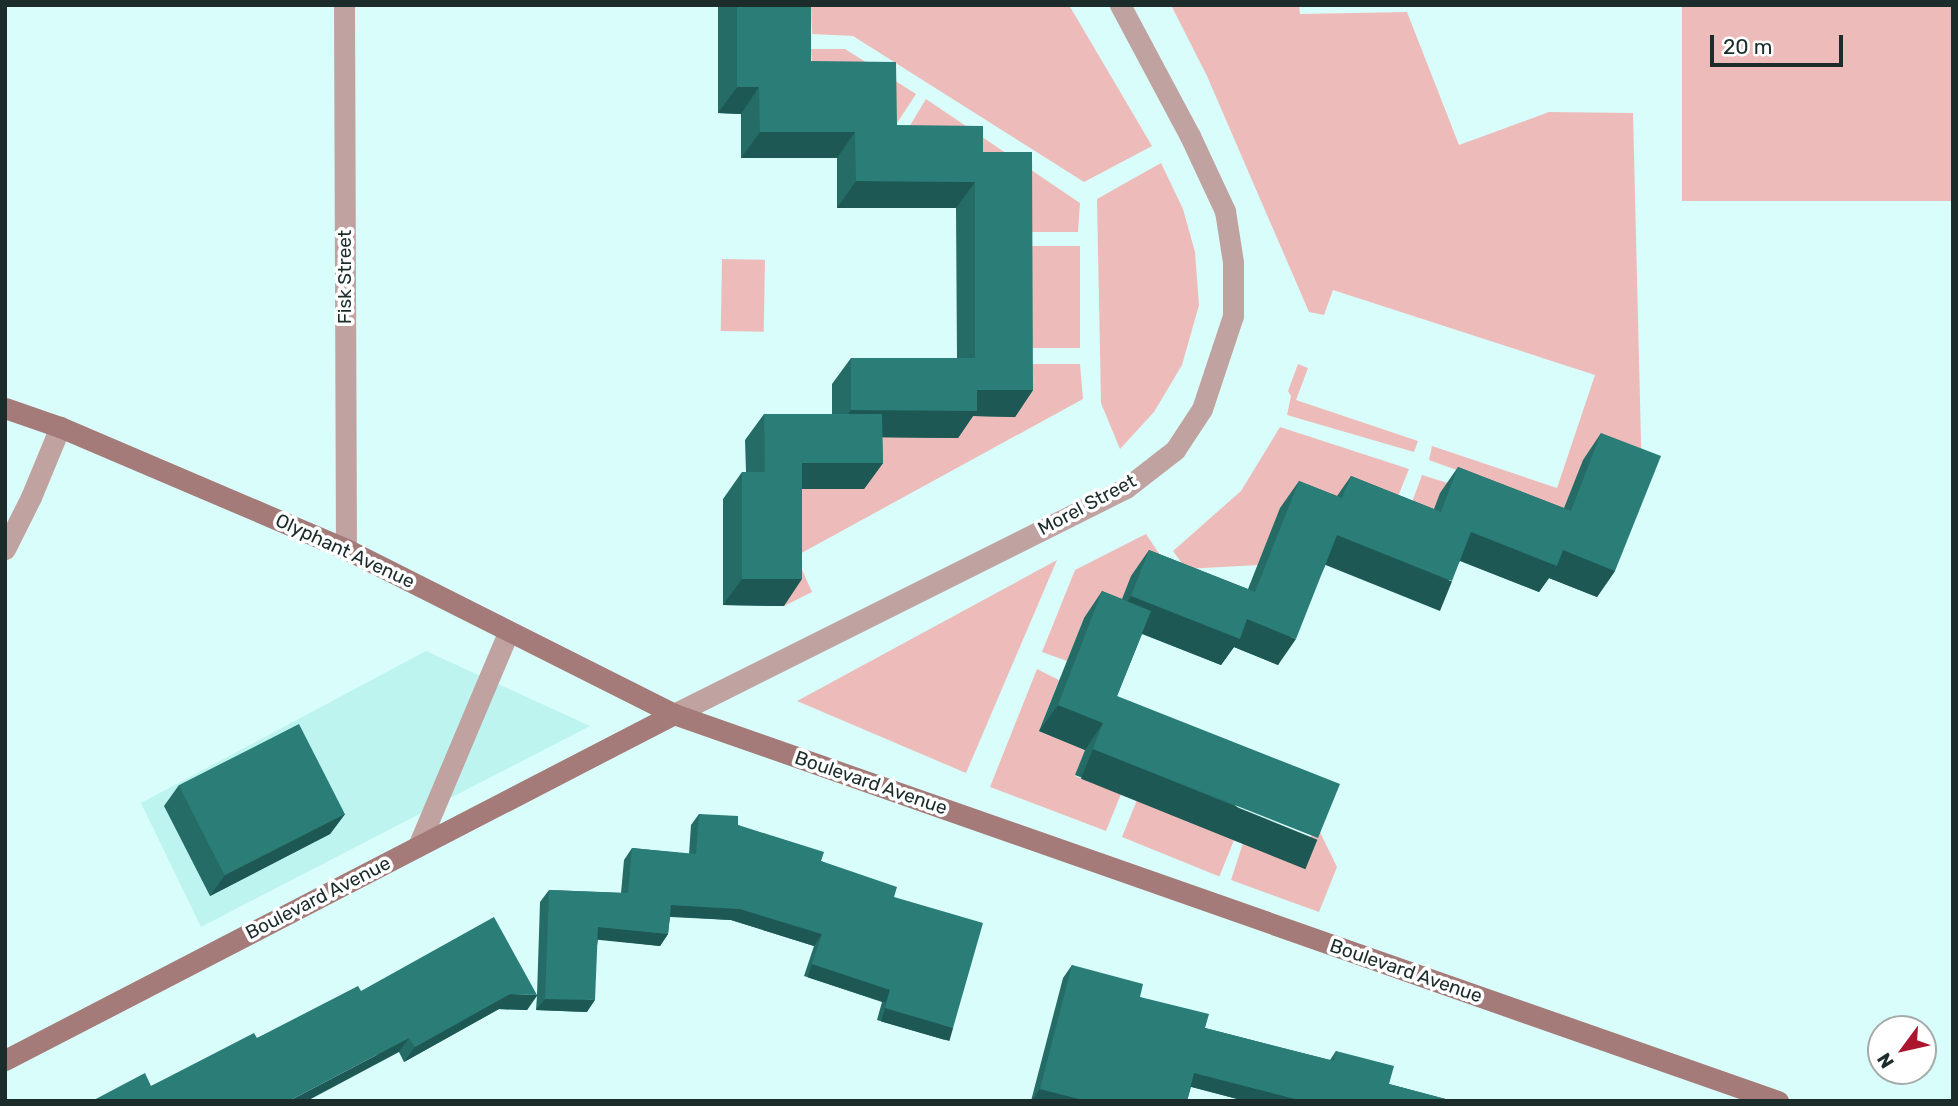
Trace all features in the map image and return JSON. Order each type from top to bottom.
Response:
[{"type":"street","name":"Fisk Street","points":[[344,5],[346,549]]},
{"type":"street","name":"Morel Street","points":[[674,714],[1126,488],[1175,450],[1202,410],[1233,316],[1233,262],[1225,211],[1190,136],[1120,5]]},
{"type":"street","name":"Olyphant Avenue","points":[[5,408],[60,427],[346,549],[674,714]]},
{"type":"street","points":[[5,549],[31,497],[60,427]]},
{"type":"street","points":[[418,846],[509,631]]},
{"type":"street","name":"Boulevard Avenue","points":[[5,1060],[674,714],[1778,1101]]},
{"type":"shaded area","points":[[811,5],[1069,5],[1152,146],[1084,182],[853,36],[812,34]]},
{"type":"shaded area","points":[[1171,5],[1299,5],[1300,14],[1407,12],[1459,145],[1549,112],[1633,113],[1642,482],[1564,509],[1429,460],[1432,446],[1557,488],[1595,375],[1333,290],[1324,315],[1309,312],[1207,76]]},
{"type":"shaded area","points":[[1682,5],[1953,5],[1953,201],[1682,201]]},
{"type":"shaded area","points":[[811,49],[845,49],[916,94],[878,152],[814,88]]},
{"type":"shaded area","points":[[926,99],[1080,203],[1078,232],[1014,232],[894,152]]},
{"type":"shaded area","points":[[1161,163],[1183,209],[1195,252],[1199,305],[1182,365],[1154,412],[1120,449],[1101,403],[1097,199]]},
{"type":"shaded area","points":[[1014,246],[1080,246],[1080,348],[1014,348]]},
{"type":"shaded area","points":[[722,259],[765,260],[764,332],[721,331]]},
{"type":"shaded area","points":[[1014,364],[1080,364],[1083,399],[796,556],[812,592],[784,606],[784,489],[864,437],[959,416]]},
{"type":"shaded area","points":[[1298,364],[1308,368],[1296,400],[1418,441],[1414,452],[1287,415],[1291,396],[1288,391]]},
{"type":"shaded area","points":[[1280,427],[1409,469],[1387,524],[1258,565],[1186,569],[1173,551],[1241,491]]},
{"type":"shaded area","points":[[1422,475],[1560,518],[1422,538],[1402,530]]},
{"type":"shaded area","points":[[1146,534],[1178,582],[1110,628],[1084,618],[1067,661],[1042,652],[1075,570]]},
{"type":"shaded area","points":[[1057,560],[966,773],[797,701]]},
{"type":"shaded area","points":[[426,651],[590,726],[201,927],[141,803]]},
{"type":"shaded area","points":[[1037,669],[1059,680],[1039,731],[1085,750],[1075,776],[1121,794],[1106,831],[990,787]]},
{"type":"shaded area","points":[[1137,800],[1234,839],[1219,876],[1122,837]]},
{"type":"shaded area","points":[[1316,824],[1337,867],[1319,912],[1231,880],[1243,843],[1299,865]]},
{"type":"building","points":[[737,5],[811,5],[811,61],[896,62],[897,125],[983,126],[983,152],[1032,152],[1033,390],[977,390],[977,411],[851,410],[851,358],[975,358],[975,182],[856,181],[855,132],[760,132],[759,87],[737,87]]},
{"type":"building","points":[[764,414],[882,414],[883,463],[802,463],[802,579],[742,579],[742,472],[765,472]]},
{"type":"building","points":[[1601,433],[1661,456],[1615,571],[1563,550],[1557,566],[1471,532],[1452,581],[1337,535],[1296,639],[1247,619],[1240,639],[1131,596],[1149,550],[1255,592],[1299,481],[1342,498],[1351,476],[1441,512],[1458,467],[1571,511]]},
{"type":"building","points":[[1102,591],[1151,611],[1117,696],[1340,784],[1318,838],[1093,749],[1103,723],[1058,705]]},
{"type":"building","points":[[299,724],[345,814],[225,875],[179,785]]},
{"type":"building","points":[[699,814],[738,816],[738,825],[824,852],[821,861],[897,887],[894,897],[983,923],[953,1028],[885,1008],[890,990],[812,964],[822,934],[740,909],[671,905],[668,934],[598,927],[595,1000],[545,999],[549,890],[628,893],[632,848],[696,854]]},
{"type":"building","points":[[494,917],[537,995],[510,994],[415,1047],[409,1038],[289,1101],[92,1101],[145,1073],[151,1086],[254,1033],[257,1038],[358,986],[361,991]]},
{"type":"building","points":[[1072,965],[1143,984],[1140,997],[1209,1014],[1205,1028],[1334,1061],[1336,1051],[1394,1066],[1389,1084],[1453,1101],[1303,1101],[1194,1073],[1187,1101],[1087,1101],[1040,1089]]}]
